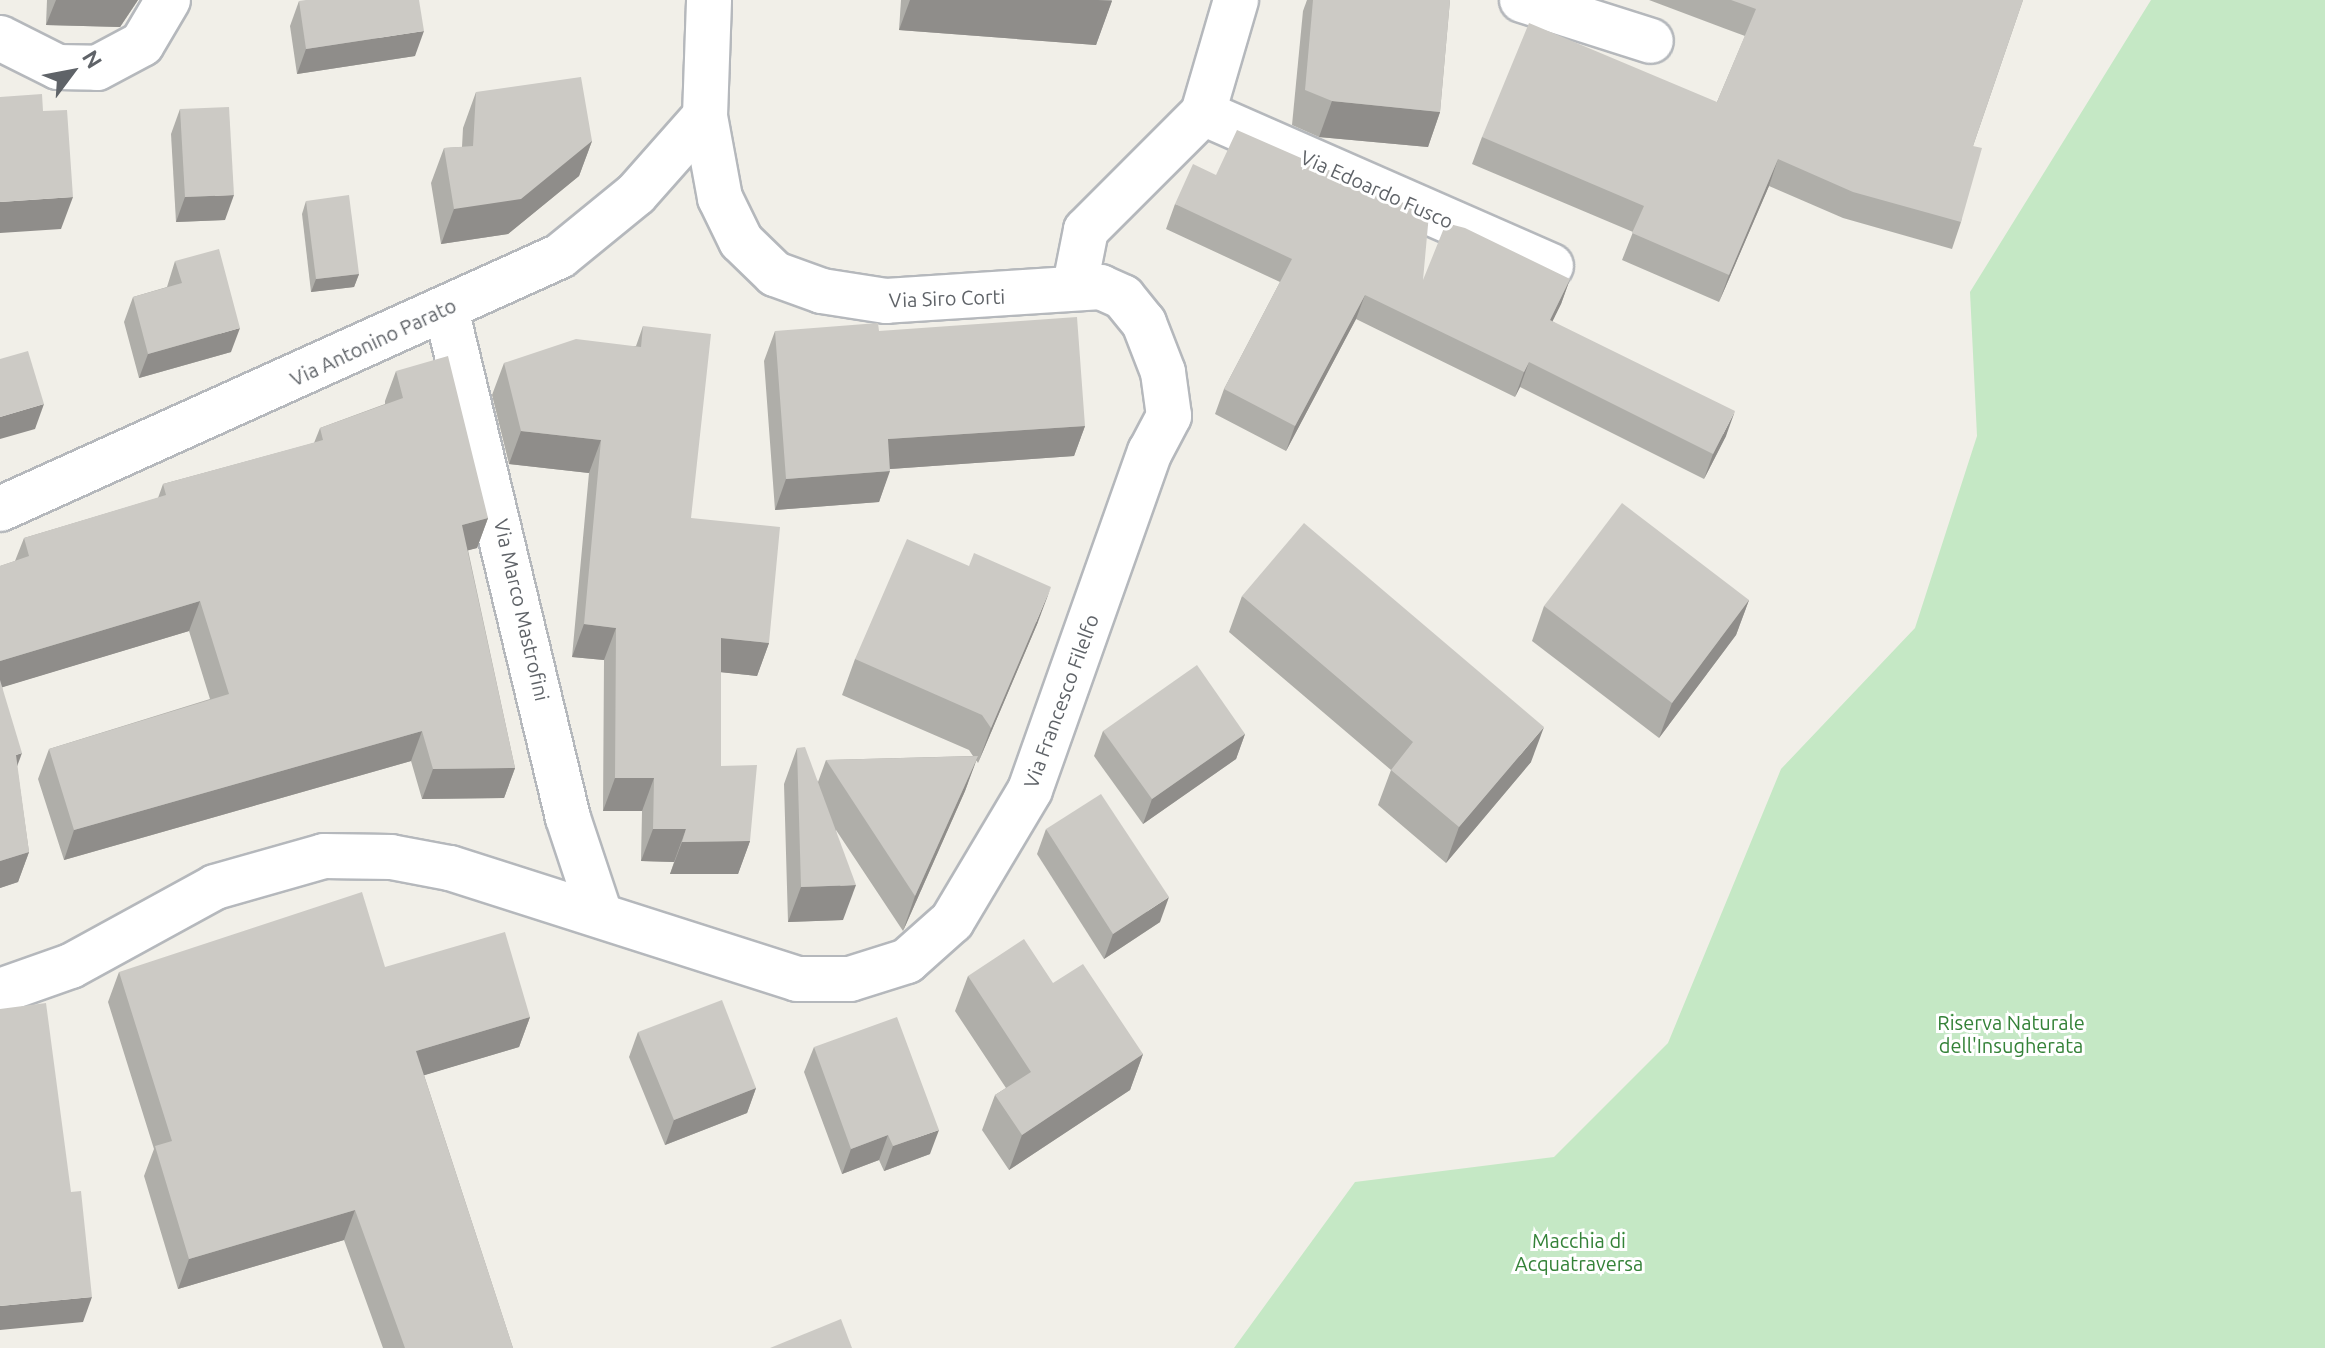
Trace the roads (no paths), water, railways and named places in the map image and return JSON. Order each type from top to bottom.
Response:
[{"type":"street","points":[[0,38],[58,67],[97,68],[142,44],[168,0]]},
{"type":"street","name":"Via Siro Corti","points":[[709,0],[705,116],[728,218],[741,241],[775,274],[886,301],[1075,285]]},
{"type":"street","points":[[1075,285],[1086,230],[1203,113],[1236,0]]},
{"type":"street","points":[[1522,0],[1651,41]]},
{"type":"street","name":"Via Edoardo Fusco","points":[[1203,113],[1551,266]]},
{"type":"street","name":"Via Antonino Parato","points":[[0,509],[446,309],[576,245],[656,176],[705,116]]},
{"type":"street","name":"Via Francesco Filelfo","points":[[599,911],[797,979],[850,979],[907,961],[952,921],[1030,790],[1150,452],[1169,416],[1160,359],[1144,323],[1123,297],[1075,285]]},
{"type":"street","name":"Via Marco Mastrofini","points":[[446,309],[568,818],[599,911]]},
{"type":"street","points":[[0,991],[71,966],[215,887],[324,856],[421,862],[599,911]]},
{"type":"park label","name":"Riserva Naturale dell'Insugherata","points":[[2011,1034]]},
{"type":"park label","name":"Macchia di Acquatraversa","points":[[1579,1252]]}]
